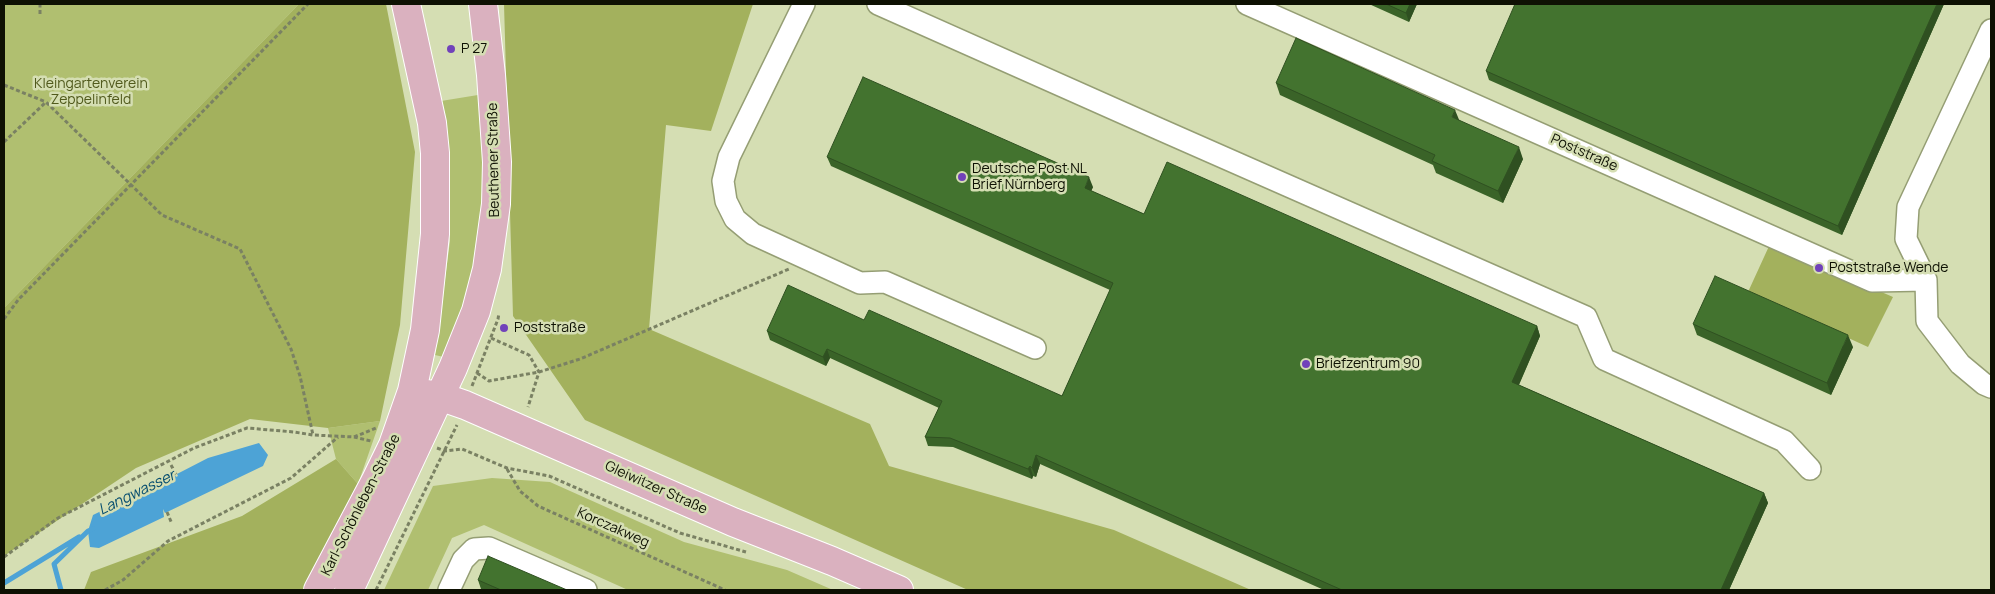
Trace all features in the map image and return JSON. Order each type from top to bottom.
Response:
[{"type":"main road","points":[[406,4],[432,123],[436,183],[431,288],[422,348],[412,391]]},
{"type":"main road","name":"Beuthener Straße","points":[[439,396],[476,311],[487,269],[494,226],[497,162],[491,68],[484,4]]},
{"type":"main road","name":"Gleiwitzer Straße","points":[[412,391],[439,396],[476,410],[724,518],[899,590]]},
{"type":"main road","name":"Karl-Schönleben-Straße","points":[[349,590],[408,435],[412,391]]},
{"type":"main road","name":"Karl-Schönleben-Straße","points":[[318,590],[375,482],[408,435],[439,396]]},
{"type":"street","points":[[804,4],[729,157],[723,181],[726,201],[734,219],[753,234],[860,283],[885,282],[1035,348]]},
{"type":"street","points":[[878,4],[1586,316],[1604,358],[1784,441],[1810,469]]},
{"type":"street","name":"Poststraße","points":[[1247,4],[1872,281],[1926,280]]},
{"type":"street","points":[[1991,30],[1908,207],[1906,239],[1926,280],[1927,321],[1960,364],[1984,384],[1991,387]]},
{"type":"street","points":[[449,590],[463,560],[474,549],[489,548],[586,590]]},
{"type":"path","points":[[40,4],[40,14]]},
{"type":"path","points":[[4,319],[18,300],[308,4]]},
{"type":"path","points":[[4,85],[46,102],[162,215],[240,249],[291,349],[300,376],[312,435]]},
{"type":"path","points":[[4,142],[46,102]]},
{"type":"path","points":[[478,373],[489,381],[539,372],[580,359],[810,261]]},
{"type":"path","points":[[492,338],[529,355],[539,372],[528,407]]},
{"type":"path","points":[[4,557],[58,518],[194,448],[247,428],[312,435],[354,437],[382,425],[444,451],[462,449],[507,468],[549,476],[680,533],[751,553]]},
{"type":"path","points":[[105,590],[123,580],[168,541],[291,478],[339,437]]},
{"type":"path","points":[[376,590],[438,463]]},
{"type":"path","points":[[171,465],[177,476]]},
{"type":"path","name":"Korczakweg","points":[[507,468],[520,491],[538,506],[725,590]]},
{"type":"path","points":[[167,512],[172,524]]},
{"type":"green space","name":"Kleingartenverein Zeppelinfeld","points":[[4,4],[299,4],[4,308]]},
{"type":"green space","points":[[299,4],[386,4],[415,152],[400,325],[380,421],[328,428],[250,419],[136,468],[4,556],[4,308]]},
{"type":"green space","points":[[504,4],[753,4],[711,131],[666,125],[649,329],[870,424],[889,466],[1114,530],[1251,590],[968,590],[585,420],[513,316]]},
{"type":"green space","points":[[484,94],[483,248],[448,358],[435,355],[450,241],[435,102]]},
{"type":"green space","points":[[1770,244],[1893,297],[1868,347],[1748,292]]},
{"type":"green space","points":[[380,421],[358,484],[336,459],[328,428]]},
{"type":"green space","points":[[336,459],[358,484],[304,590],[84,590],[91,572],[242,516]]},
{"type":"green space","points":[[492,478],[550,482],[684,542],[787,570],[833,590],[628,590],[484,525],[452,538],[428,590],[384,590],[433,486]]},
{"type":"water","points":[[259,443],[268,455],[263,466],[165,513],[163,509],[164,517],[99,548],[90,547],[88,531],[93,515],[175,475],[176,477],[178,476],[177,474],[208,458]]},
{"type":"building","points":[[1386,4],[1410,4],[1406,13]]},
{"type":"building","points":[[1515,4],[1937,4],[1838,226],[1486,71]]},
{"type":"building","points":[[1296,38],[1455,110],[1452,117],[1519,147],[1498,191],[1432,161],[1435,155],[1276,83]]},
{"type":"building","name":"Briefzentrum 90","points":[[863,77],[1089,177],[1085,188],[1144,214],[1167,162],[1537,326],[1512,382],[1764,493],[1721,590],[1342,590],[1036,455],[1032,468],[1030,466],[1028,469],[950,438],[925,437],[942,401],[827,349],[823,357],[767,331],[788,285],[864,320],[869,310],[1062,396],[1113,283],[827,157]]},
{"type":"building","points":[[1715,276],[1848,335],[1827,383],[1693,324]]},
{"type":"building","points":[[488,556],[567,590],[501,590],[478,580]]},
{"type":"waterway","name":"Langwasser","points":[[61,590],[54,564],[88,531],[93,529]]},
{"type":"waterway","points":[[4,583],[79,537]]},
{"type":"place","name":"P 27","points":[[451,49]]},
{"type":"place","name":"Deutsche Post NL Brief Nürnberg","points":[[962,177]]},
{"type":"place","name":"Poststraße Wende","points":[[1819,268]]},
{"type":"place","name":"Poststraße","points":[[504,328]]},
{"type":"place","name":"Briefzentrum 90","points":[[1306,364]]}]
